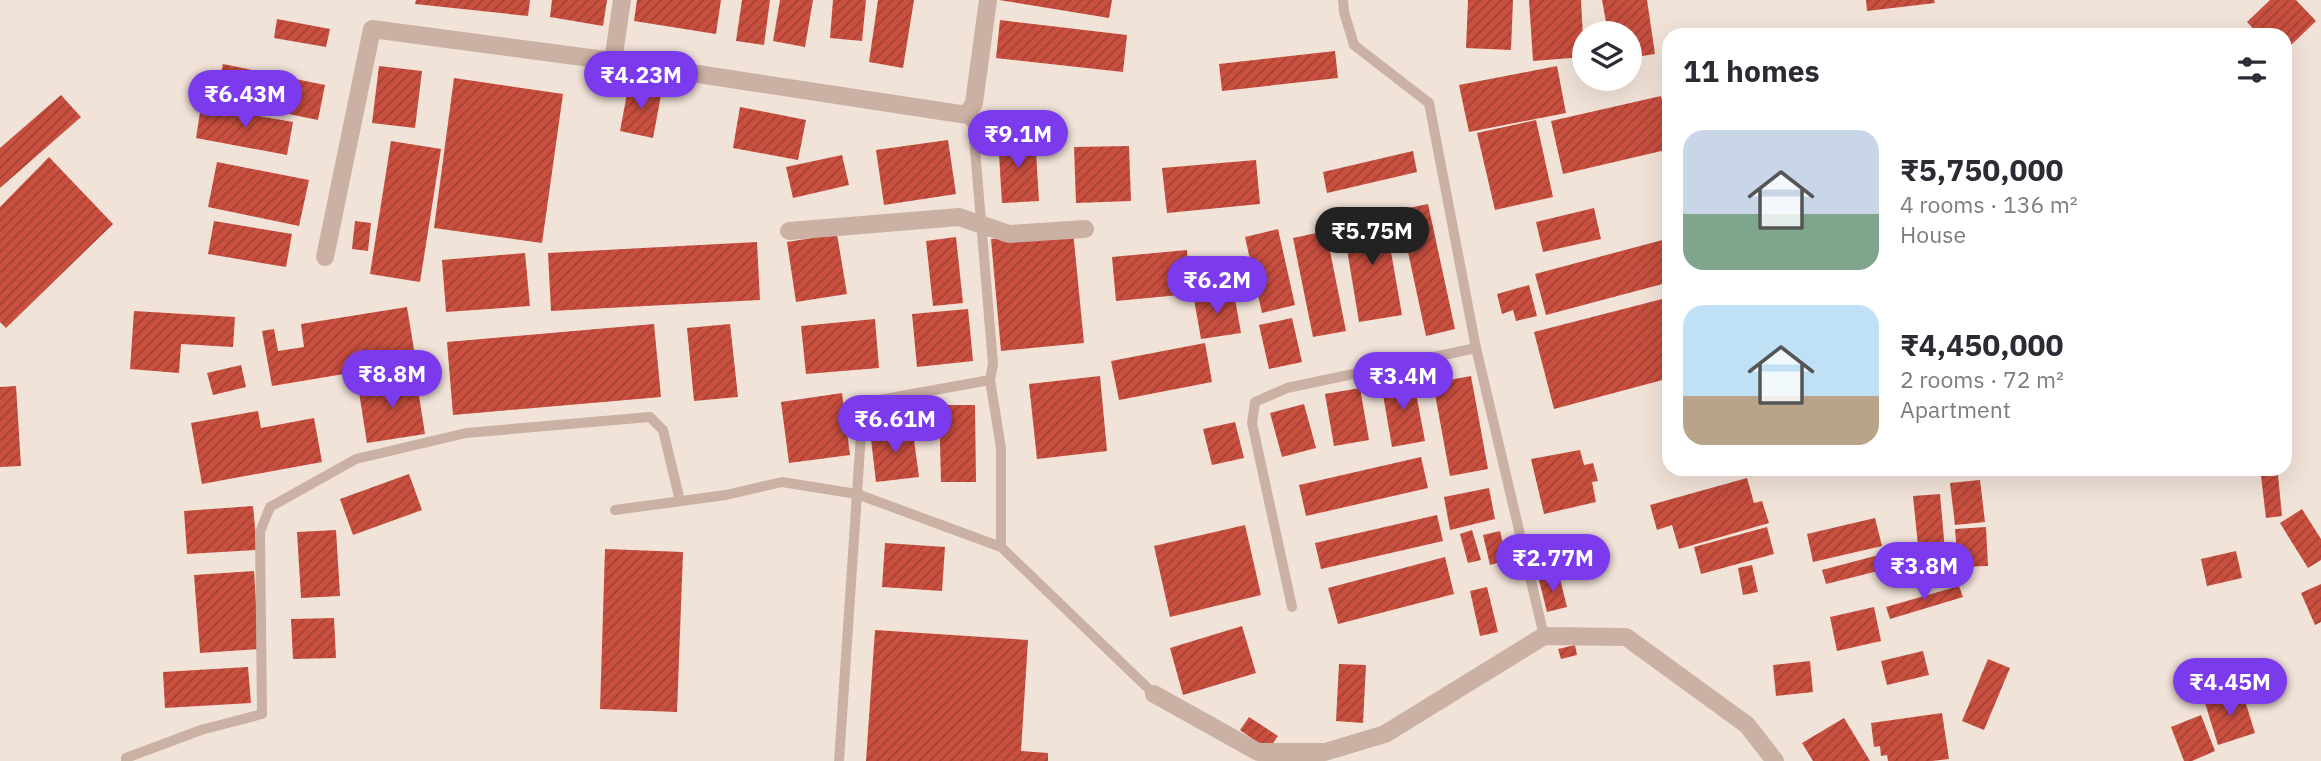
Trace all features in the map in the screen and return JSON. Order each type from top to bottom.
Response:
[{"type":"street","points":[[613,61],[622,0]]},
{"type":"street","points":[[325,257],[372,29],[613,61],[967,115],[974,103],[988,0]]},
{"type":"street","points":[[789,231],[959,217],[1009,234],[1085,229]]},
{"type":"street","points":[[1154,694],[1258,752],[1325,751],[1385,734],[1544,636],[1626,637],[1747,725],[1775,761]]},
{"type":"lane","points":[[1343,0],[1354,45],[1429,103],[1476,348],[1544,636]]},
{"type":"lane","points":[[967,115],[973,126],[993,364],[990,380],[1001,448],[1001,547]]},
{"type":"lane","points":[[1292,607],[1252,423],[1255,402],[1287,388],[1476,348]]},
{"type":"lane","points":[[839,761],[861,434],[879,400],[990,380]]},
{"type":"lane","points":[[126,761],[126,758],[201,730],[262,713],[260,531],[270,507],[356,458],[466,433],[650,417],[663,430],[680,501]]},
{"type":"lane","points":[[615,510],[726,495],[782,482],[858,494],[1001,547],[1154,694]]},
{"type":"building","points":[[416,0],[530,0],[528,16],[415,4]]},
{"type":"building","points":[[552,0],[607,0],[603,26],[550,17]]},
{"type":"building","points":[[637,0],[721,0],[716,34],[634,21]]},
{"type":"building","points":[[742,0],[770,0],[764,45],[736,41]]},
{"type":"building","points":[[780,0],[813,0],[805,47],[773,41]]},
{"type":"building","points":[[833,0],[866,0],[862,41],[830,38]]},
{"type":"building","points":[[878,0],[914,0],[903,68],[869,62]]},
{"type":"building","points":[[999,0],[1112,0],[1109,18]]},
{"type":"building","points":[[1468,0],[1513,0],[1511,50],[1466,48]]},
{"type":"building","points":[[1529,0],[1581,0],[1582,21],[1572,21],[1572,58],[1533,61]]},
{"type":"building","points":[[1602,0],[1647,0],[1655,54],[1642,56],[1642,21],[1606,21]]},
{"type":"building","points":[[1866,0],[1934,0],[1935,3],[1867,11]]},
{"type":"building","points":[[2270,0],[2296,0],[2316,21],[2292,44],[2292,28],[2253,28],[2247,22]]},
{"type":"building","points":[[277,19],[330,29],[326,47],[274,38]]},
{"type":"building","points":[[1000,20],[1127,35],[1123,72],[996,58]]},
{"type":"building","points":[[1335,51],[1338,78],[1222,91],[1219,64]]},
{"type":"building","points":[[223,64],[325,85],[318,120],[215,99]]},
{"type":"building","points":[[379,66],[422,71],[415,128],[372,123]]},
{"type":"building","points":[[1557,66],[1566,113],[1469,132],[1459,85]]},
{"type":"building","points":[[454,78],[563,94],[542,243],[434,228]]},
{"type":"building","points":[[629,83],[662,90],[653,138],[620,131]]},
{"type":"building","points":[[61,95],[81,117],[0,188],[0,148]]},
{"type":"building","points":[[1661,96],[1662,151],[1563,174],[1551,121]]},
{"type":"building","points":[[201,106],[293,122],[287,155],[196,138]]},
{"type":"building","points":[[740,107],[806,120],[798,160],[733,148]]},
{"type":"building","points":[[1536,120],[1553,197],[1495,210],[1477,133]]},
{"type":"building","points":[[1035,136],[1039,201],[1002,203],[998,138]]},
{"type":"building","points":[[948,140],[956,194],[884,205],[876,150]]},
{"type":"building","points":[[391,141],[441,149],[420,282],[370,274]]},
{"type":"building","points":[[1129,146],[1131,201],[1076,203],[1074,147]]},
{"type":"building","points":[[1413,151],[1417,172],[1327,193],[1323,172]]},
{"type":"building","points":[[842,155],[849,185],[793,198],[786,167]]},
{"type":"building","points":[[49,157],[113,224],[6,328],[0,322],[0,207]]},
{"type":"building","points":[[1256,160],[1260,204],[1167,213],[1162,168]]},
{"type":"building","points":[[217,162],[309,180],[299,226],[208,207]]},
{"type":"building","points":[[1428,204],[1455,329],[1426,336],[1399,210]]},
{"type":"building","points":[[1594,208],[1601,239],[1543,252],[1536,222]]},
{"type":"building","points":[[1384,212],[1402,315],[1359,322],[1342,219]]},
{"type":"building","points":[[214,221],[292,234],[286,267],[208,254]]},
{"type":"building","points":[[355,221],[371,223],[368,251],[352,249]]},
{"type":"building","points":[[1278,229],[1295,305],[1262,313],[1245,237]]},
{"type":"building","points":[[1073,231],[1084,343],[1001,351],[991,239]]},
{"type":"building","points":[[1326,231],[1346,331],[1313,337],[1293,238]]},
{"type":"building","points":[[837,234],[847,294],[796,302],[787,242]]},
{"type":"building","points":[[956,237],[963,303],[933,306],[926,241]]},
{"type":"building","points":[[1662,240],[1662,284],[1546,315],[1535,274]]},
{"type":"building","points":[[757,242],[760,300],[551,311],[548,253]]},
{"type":"building","points":[[1187,250],[1190,294],[1116,301],[1112,257]]},
{"type":"building","points":[[525,253],[530,306],[446,312],[442,260]]},
{"type":"building","points":[[1529,285],[1537,316],[1516,321],[1513,310],[1502,314],[1497,294]]},
{"type":"building","points":[[1234,293],[1241,333],[1201,339],[1194,299]]},
{"type":"building","points":[[1662,299],[1662,380],[1554,409],[1534,332]]},
{"type":"building","points":[[407,307],[416,362],[272,386],[262,331],[274,329],[278,351],[304,347],[301,324]]},
{"type":"building","points":[[968,309],[973,361],[917,367],[912,314]]},
{"type":"building","points":[[134,311],[235,317],[233,347],[181,344],[179,373],[130,369]]},
{"type":"building","points":[[1292,318],[1302,362],[1269,369],[1259,325]]},
{"type":"building","points":[[875,319],[879,368],[806,374],[801,326]]},
{"type":"building","points":[[654,324],[661,397],[453,415],[447,342]]},
{"type":"building","points":[[730,324],[738,397],[694,401],[687,328]]},
{"type":"building","points":[[1205,343],[1212,382],[1119,400],[1111,361]]},
{"type":"building","points":[[241,365],[246,387],[213,395],[207,373]]},
{"type":"building","points":[[1100,376],[1107,451],[1037,459],[1029,384]]},
{"type":"building","points":[[1471,376],[1488,469],[1450,476],[1433,383]]},
{"type":"building","points":[[416,377],[425,434],[367,443],[358,386]]},
{"type":"building","points":[[1413,377],[1425,441],[1392,447],[1381,383]]},
{"type":"building","points":[[16,386],[21,466],[0,467],[0,387]]},
{"type":"building","points":[[1360,388],[1369,440],[1334,446],[1325,394]]},
{"type":"building","points":[[842,393],[850,455],[789,463],[781,402]]},
{"type":"building","points":[[1304,404],[1316,448],[1282,457],[1270,413]]},
{"type":"building","points":[[939,405],[975,405],[976,482],[941,482]]},
{"type":"building","points":[[258,411],[261,428],[314,418],[322,462],[202,484],[191,423]]},
{"type":"building","points":[[1235,422],[1244,458],[1212,465],[1203,429]]},
{"type":"building","points":[[912,425],[919,477],[876,482],[871,439],[883,437],[882,429]]},
{"type":"building","points":[[1580,450],[1584,465],[1593,463],[1598,481],[1592,482],[1596,502],[1544,514],[1531,459]]},
{"type":"building","points":[[1421,457],[1428,488],[1306,516],[1299,485]]},
{"type":"building","points":[[409,474],[422,510],[353,535],[340,499]]},
{"type":"building","points":[[2261,476],[2278,476],[2282,516],[2266,518]]},
{"type":"building","points":[[1747,478],[1754,503],[1762,501],[1769,523],[1679,549],[1672,525],[1657,530],[1650,505]]},
{"type":"building","points":[[1980,480],[1985,522],[1955,525],[1950,483]]},
{"type":"building","points":[[1489,488],[1495,519],[1450,530],[1444,497]]},
{"type":"building","points":[[1940,494],[1947,573],[1921,576],[1913,496]]},
{"type":"building","points":[[253,506],[257,550],[187,554],[184,511]]},
{"type":"building","points":[[2302,509],[2321,539],[2321,560],[2308,568],[2280,523]]},
{"type":"building","points":[[1437,515],[1443,541],[1321,569],[1315,543]]},
{"type":"building","points":[[1875,518],[1882,546],[1813,562],[1807,534]]},
{"type":"building","points":[[1245,525],[1261,595],[1170,617],[1154,546]]},
{"type":"building","points":[[1767,527],[1774,554],[1701,574],[1694,547]]},
{"type":"building","points":[[1986,527],[1988,566],[1958,567],[1955,529]]},
{"type":"building","points":[[336,530],[340,596],[301,598],[297,532]]},
{"type":"building","points":[[1472,530],[1481,560],[1468,563],[1460,534]]},
{"type":"building","points":[[1500,531],[1507,560],[1490,565],[1483,535]]},
{"type":"building","points":[[885,543],[945,547],[942,591],[882,587]]},
{"type":"building","points":[[605,549],[683,552],[677,712],[600,709]]},
{"type":"building","points":[[2236,551],[2242,578],[2207,586],[2201,559]]},
{"type":"building","points":[[1890,552],[1894,567],[1826,584],[1822,570]]},
{"type":"building","points":[[1445,557],[1454,594],[1338,624],[1328,588]]},
{"type":"building","points":[[1752,565],[1758,592],[1743,595],[1738,568]]},
{"type":"building","points":[[254,571],[259,649],[200,653],[194,575]]},
{"type":"building","points":[[1559,575],[1567,607],[1547,612],[1539,580]]},
{"type":"building","points":[[2321,584],[2321,622],[2315,625],[2301,593]]},
{"type":"building","points":[[1959,586],[1963,597],[1890,619],[1886,607]]},
{"type":"building","points":[[1487,587],[1498,632],[1480,636],[1470,591]]},
{"type":"building","points":[[1874,607],[1881,641],[1837,651],[1830,617]]},
{"type":"building","points":[[334,618],[336,658],[293,659],[291,619]]},
{"type":"building","points":[[1242,626],[1256,673],[1183,695],[1170,648]]},
{"type":"building","points":[[875,630],[1028,640],[1021,751],[1048,753],[1048,761],[866,761]]},
{"type":"building","points":[[1575,645],[1577,655],[1561,659],[1558,649]]},
{"type":"building","points":[[1923,651],[1929,675],[1887,685],[1881,661]]},
{"type":"building","points":[[1988,659],[2010,668],[1984,730],[1962,721]]},
{"type":"building","points":[[1810,661],[1813,692],[1776,696],[1773,665]]},
{"type":"building","points":[[1339,664],[1366,665],[1363,723],[1336,721]]},
{"type":"building","points":[[248,667],[251,703],[165,708],[163,672]]},
{"type":"building","points":[[2242,691],[2255,733],[2218,745],[2205,703]]},
{"type":"building","points":[[1942,713],[1949,759],[1888,761],[1887,755],[1881,756],[1880,746],[1874,747],[1871,723]]},
{"type":"building","points":[[2201,715],[2215,751],[2192,761],[2184,761],[2171,727]]},
{"type":"building","points":[[1249,717],[1278,736],[1268,750],[1240,730]]},
{"type":"building","points":[[1844,718],[1870,761],[1813,761],[1802,743]]}]
